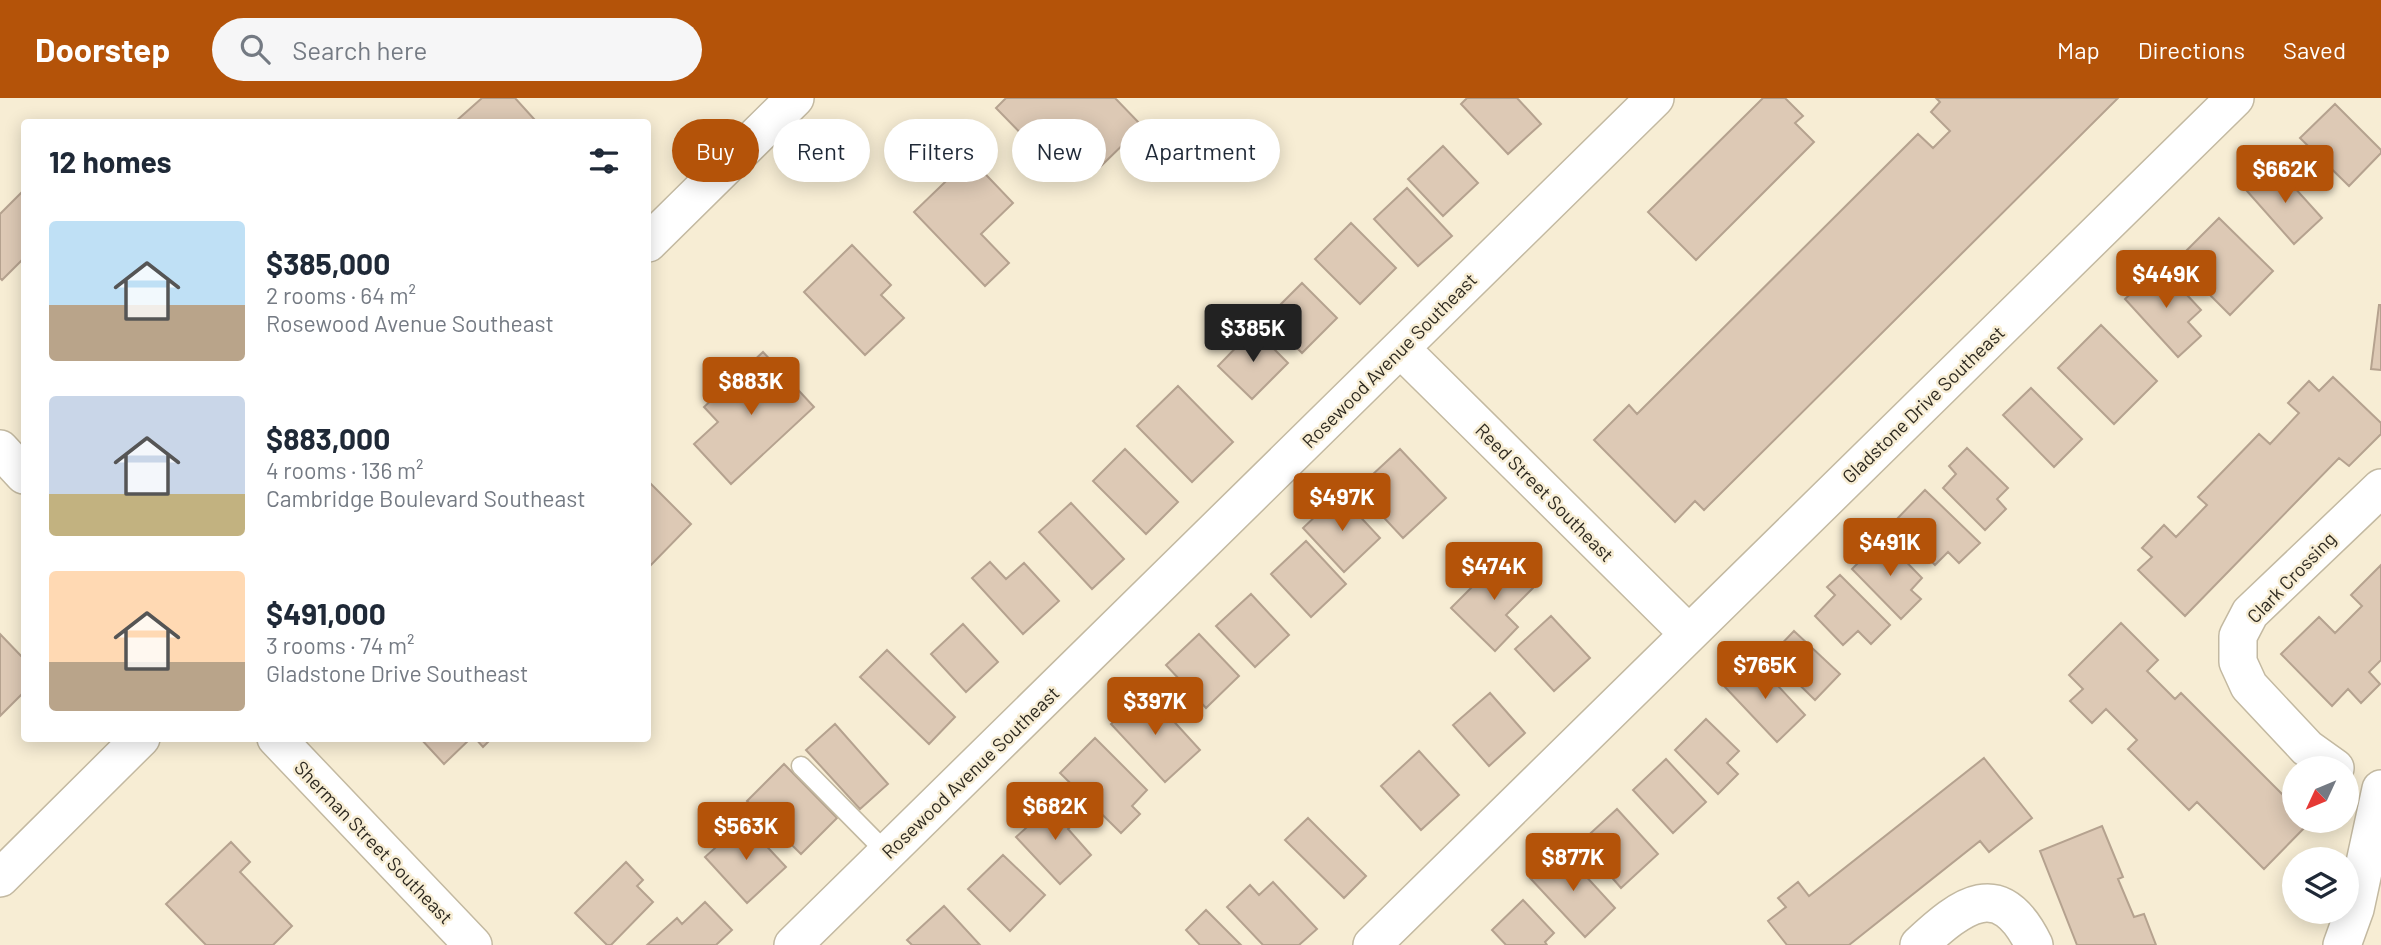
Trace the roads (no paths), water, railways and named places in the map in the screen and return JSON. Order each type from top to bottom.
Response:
[{"type":"street","points":[[651,240],[795,98]]},
{"type":"street","name":"Rosewood Avenue Southeast","points":[[793,945],[1655,98]]},
{"type":"street","name":"Gladstone Drive Southeast","points":[[1371,945],[2235,98]]},
{"type":"street","name":"Reed Street Southeast","points":[[1401,349],[1689,635]]},
{"type":"street","points":[[0,449],[21,472]]},
{"type":"street","name":"Clark Crossing","points":[[2318,756],[2307,748],[2249,686],[2238,662],[2238,636],[2250,613],[2381,488]]},
{"type":"street","points":[[0,878],[137,742]]},
{"type":"street","name":"Sherman Street Southeast","points":[[280,742],[473,945]]},
{"type":"street","points":[[2342,945],[2374,855],[2380,791],[2359,781]]},
{"type":"street","points":[[1919,945],[1937,928],[1971,905],[1992,902],[2008,910],[2025,927],[2034,945]]},
{"type":"lane","points":[[802,766],[887,853]]}]
